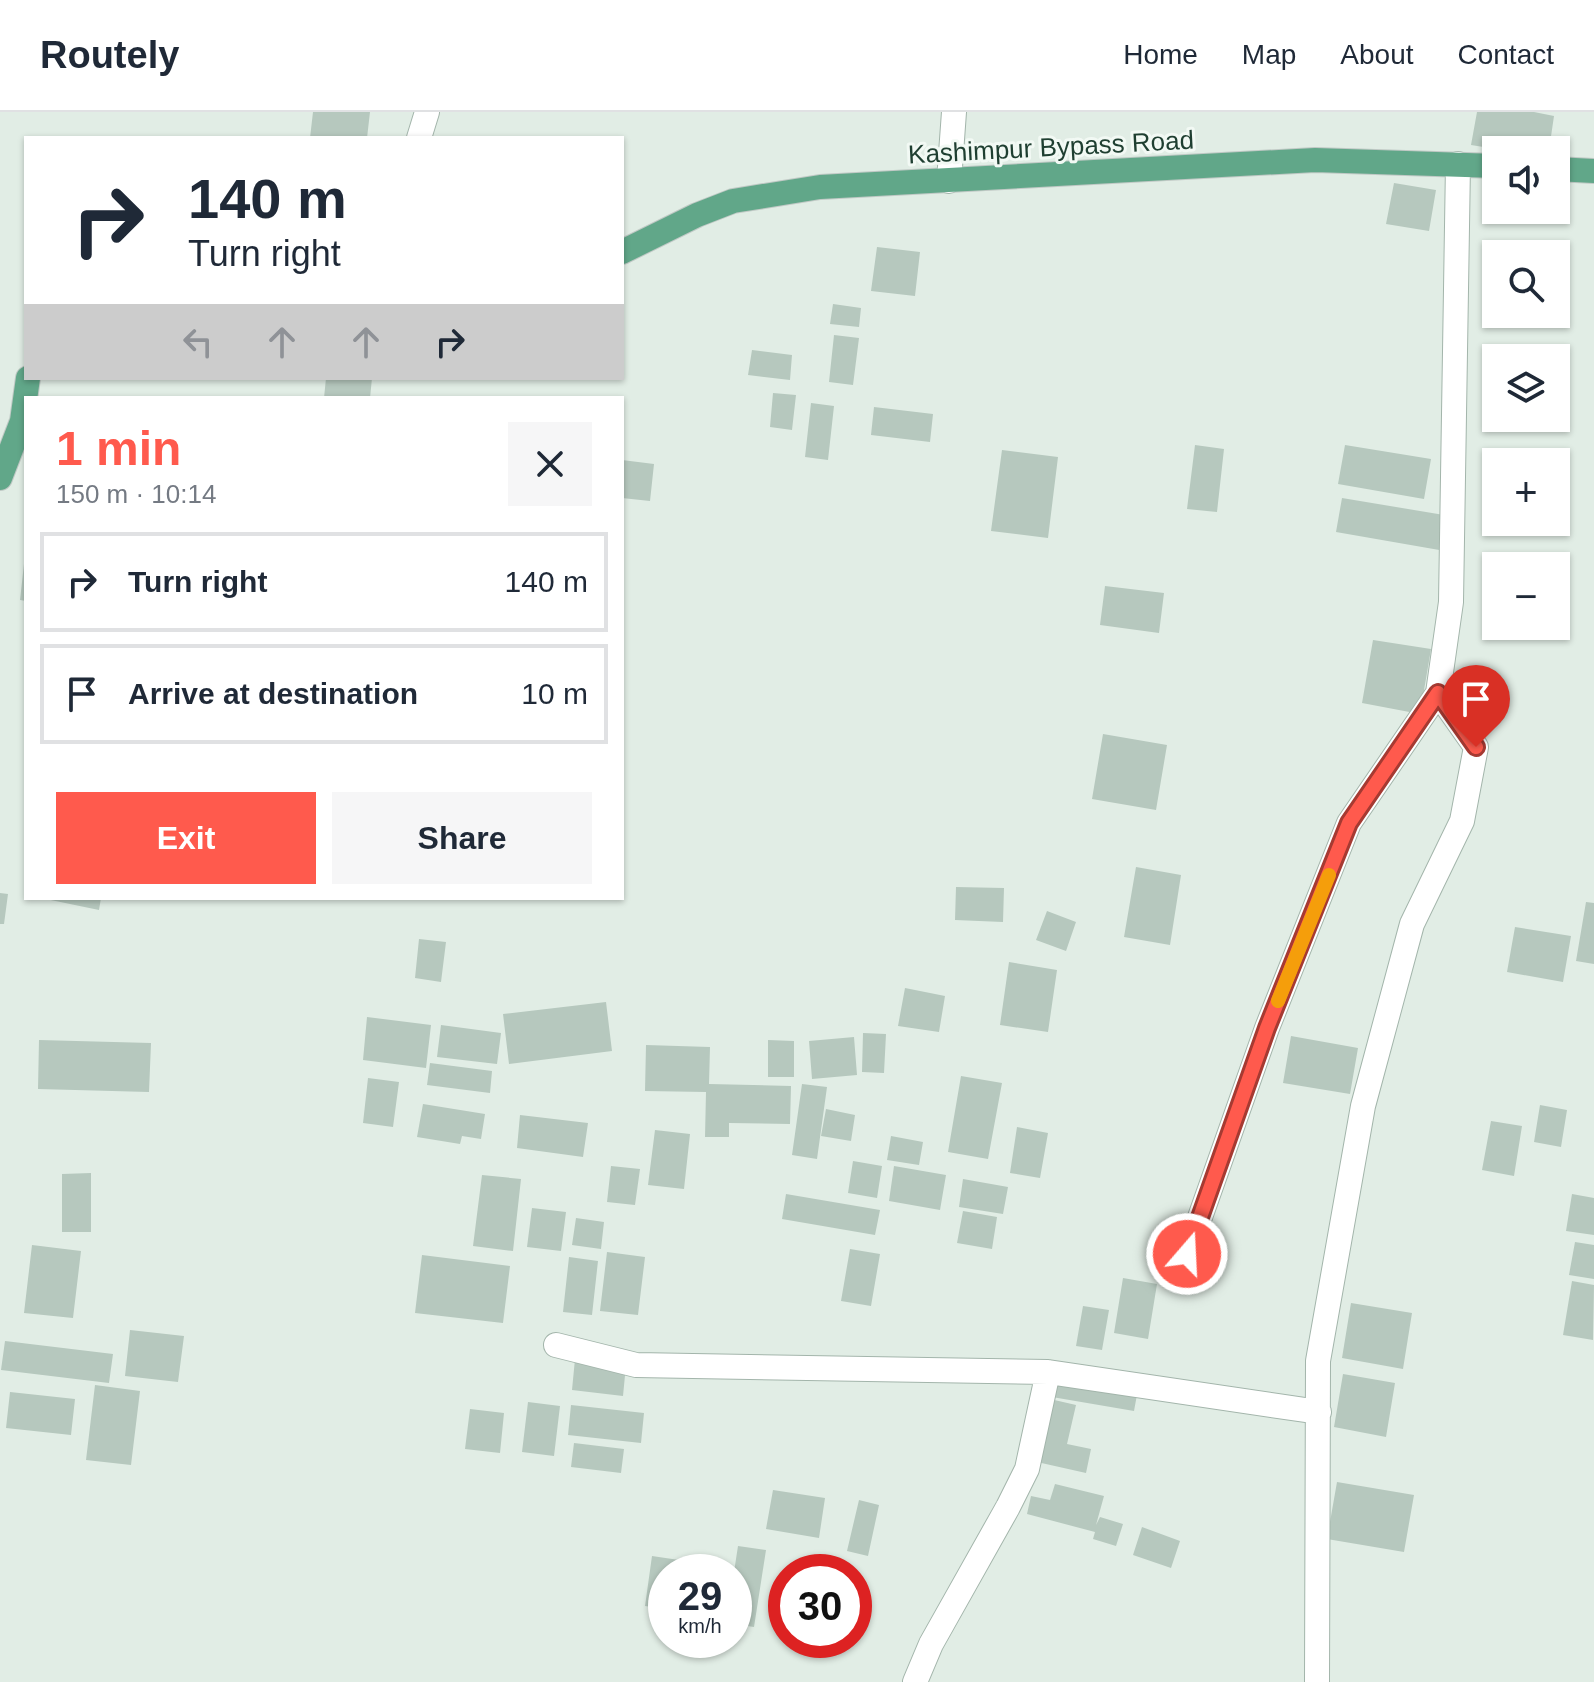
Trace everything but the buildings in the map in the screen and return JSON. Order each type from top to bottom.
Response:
[{"type":"main road","name":"Kashimpur Bypass Road","points":[[624,251],[733,201],[820,187],[1315,160],[1482,165]]},
{"type":"main road","points":[[1570,170],[1594,171]]},
{"type":"main road","points":[[0,478],[22,421],[24,407]]},
{"type":"street","points":[[420,136],[427,112]]},
{"type":"street","points":[[949,181],[954,112]]},
{"type":"street","points":[[1187,1254],[1267,1028],[1349,823],[1438,693],[1451,602],[1458,164]]},
{"type":"street","points":[[1317,1682],[1318,1361],[1363,1106],[1412,924],[1462,821],[1476,747],[1438,693]]},
{"type":"street","points":[[556,1345],[636,1365],[1048,1372],[1319,1412]]},
{"type":"street","points":[[915,1682],[931,1644],[1027,1469],[1048,1372]]},
{"type":"slow traffic","points":[[1278,1001],[1329,875]]},
{"type":"route","points":[[1187,1254],[1267,1028],[1349,823],[1438,693],[1476,747]]}]
